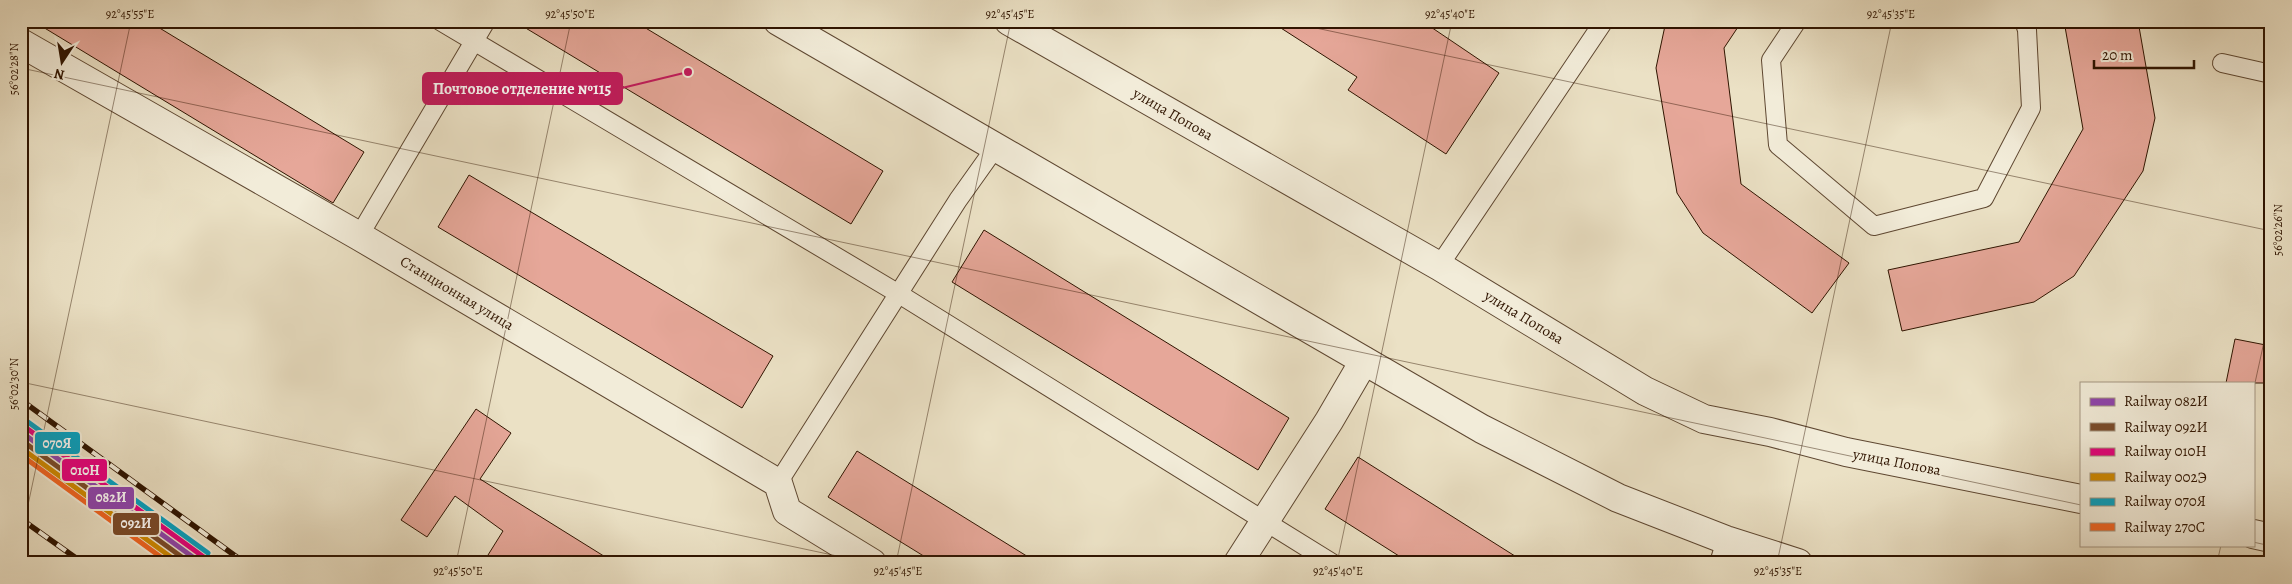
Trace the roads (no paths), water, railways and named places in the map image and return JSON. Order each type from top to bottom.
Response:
[{"type":"street","points":[[778,21],[1482,429],[1722,551],[1798,563]]},
{"type":"street","name":"улица Попова","points":[[1009,21],[1439,266],[1645,391],[1704,418],[1770,432],[1846,452],[2080,499]]},
{"type":"street","name":"Станционная улица","points":[[21,43],[359,236],[778,483]]},
{"type":"street","points":[[1238,563],[1329,421],[1364,361]]},
{"type":"street","points":[[778,483],[787,511],[872,563]]},
{"type":"street","points":[[2254,534],[2271,538]]},
{"type":"lane","points":[[440,21],[899,294],[1332,563]]},
{"type":"lane","points":[[359,236],[486,21]]},
{"type":"lane","points":[[1439,266],[1604,21]]},
{"type":"lane","points":[[1797,21],[1771,60],[1778,145],[1874,226],[1984,198],[2031,108],[2027,30],[2024,21]]},
{"type":"lane","points":[[2222,63],[2271,74]]},
{"type":"lane","points":[[778,483],[958,200],[995,148]]},
{"type":"railway","points":[[21,400],[245,563]]},
{"type":"railway","points":[[21,519],[83,563]]},
{"type":"rail line","name":"070Я","points":[[28,422],[208,553]]},
{"type":"rail line","name":"010Н","points":[[25,427],[205,558]]},
{"type":"rail line","name":"082И","points":[[21,432],[201,563]]},
{"type":"rail line","name":"092И","points":[[21,440],[190,563]]},
{"type":"rail line","name":"002Э","points":[[21,448],[179,563]]},
{"type":"rail line","name":"270С","points":[[21,455],[169,563]]},
{"type":"place","name":"Почтовое отделение №115","points":[[688,72]]}]
